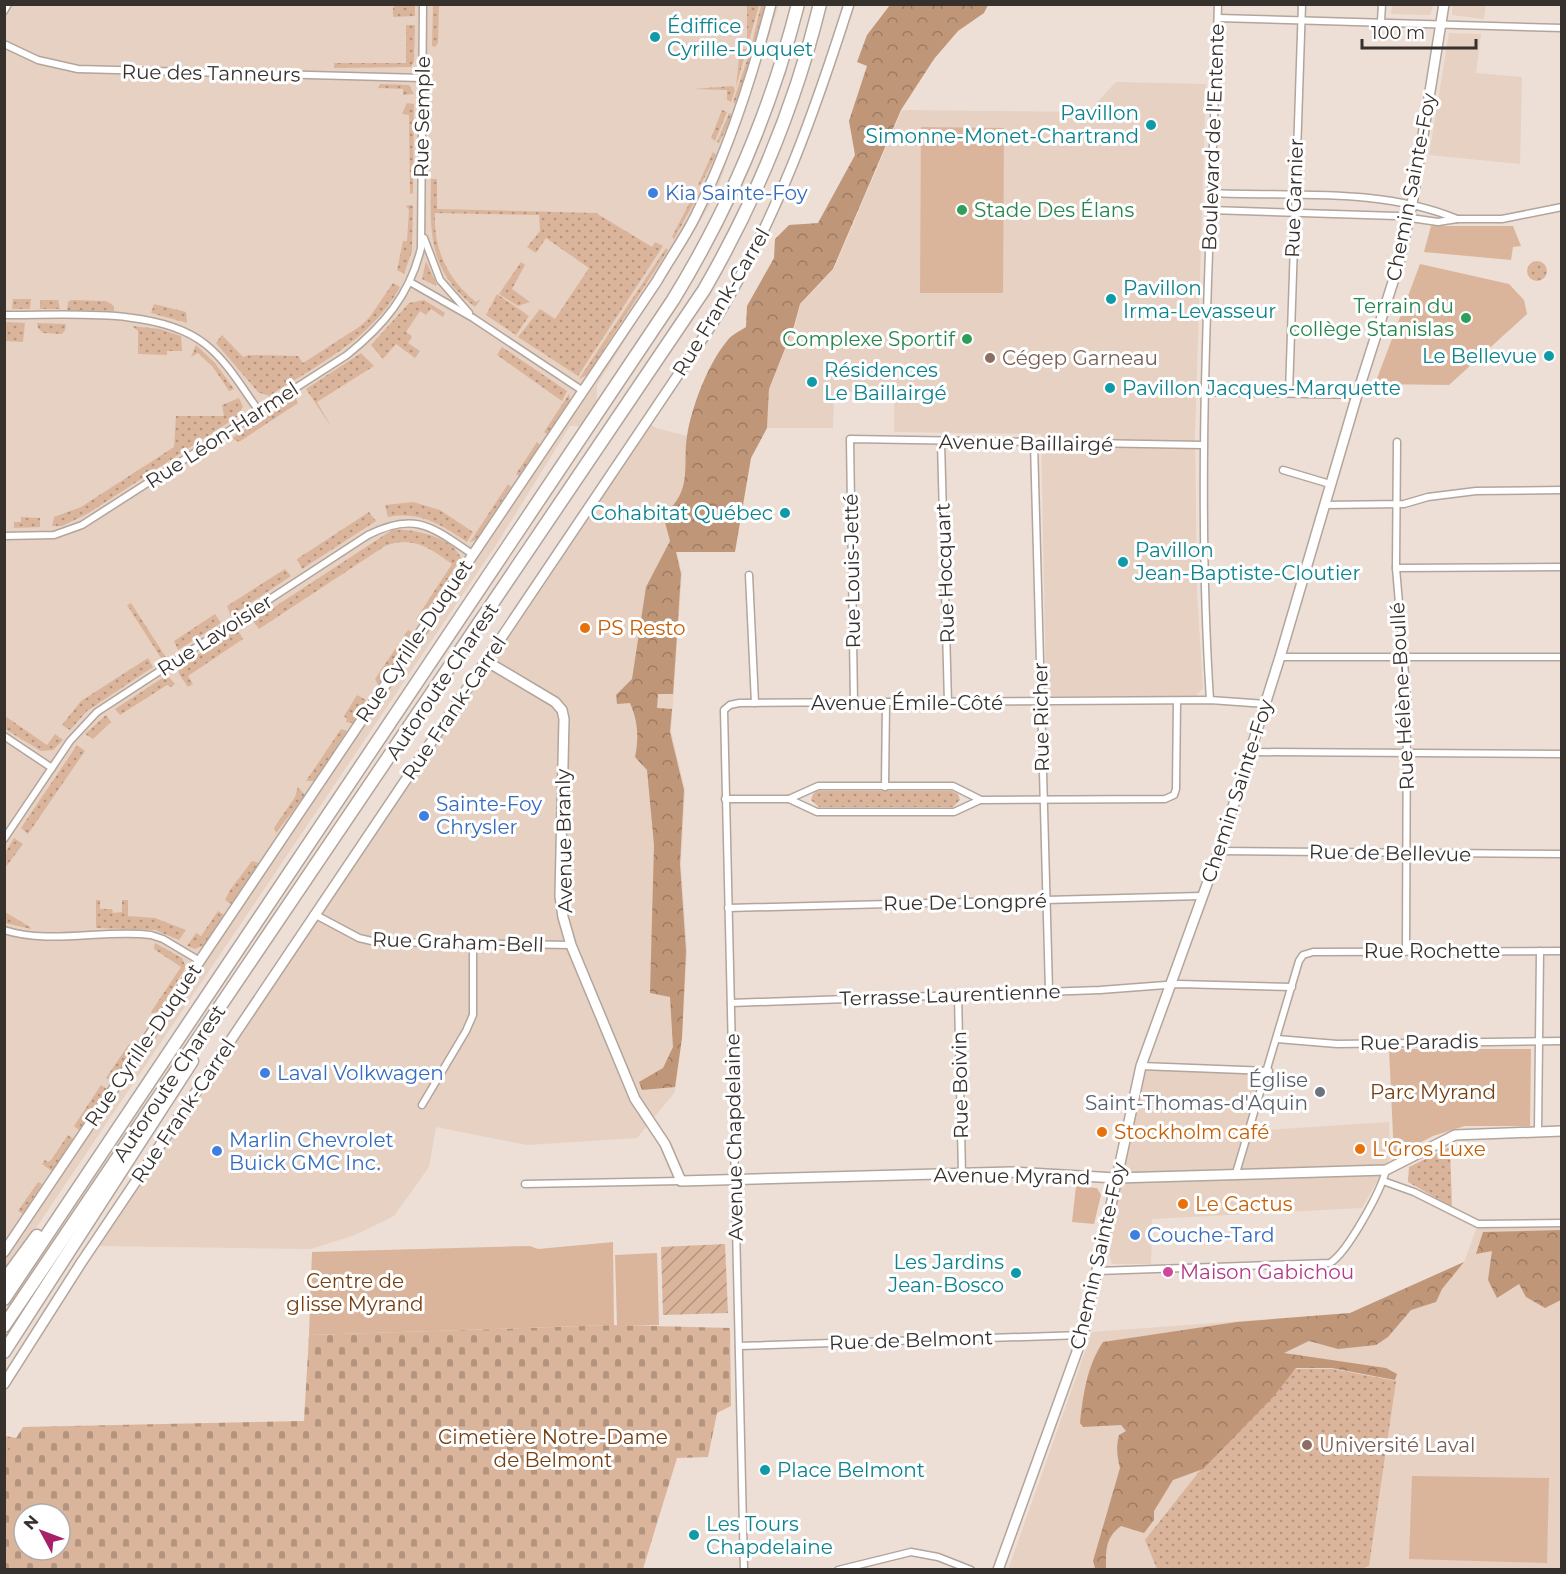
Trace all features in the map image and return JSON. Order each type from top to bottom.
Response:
[{"type":"highway","name":"Autoroute Charest","points":[[4,1299],[684,282],[723,211],[752,145],[777,78],[798,4]]},
{"type":"highway","name":"Autoroute Charest","points":[[4,1326],[704,290],[744,217],[776,146],[800,79],[820,4]]},
{"type":"highway","points":[[4,1352],[184,1076],[232,988]]},
{"type":"highway","points":[[4,1281],[130,1109]]},
{"type":"street","points":[[4,11],[8,4]]},
{"type":"street","name":"Rue Semple","points":[[423,4],[421,248],[410,282],[473,318],[583,391]]},
{"type":"street","name":"Rue Cyrille-Duquet","points":[[4,1252],[657,281],[694,218],[726,147],[754,72],[771,4]]},
{"type":"street","name":"Rue Frank-Carrel","points":[[4,1384],[81,1263],[690,359],[738,282],[793,168],[849,4]]},
{"type":"street","name":"Boulevard de l'Entente","points":[[1210,700],[1204,577],[1202,445],[1218,4]]},
{"type":"street","name":"Rue Garnier","points":[[1289,393],[1302,4]]},
{"type":"street","points":[[1381,21],[1382,4]]},
{"type":"street","name":"Chemin Sainte-Foy","points":[[998,1569],[1083,1335],[1141,1066],[1168,985],[1219,851],[1251,752],[1357,395],[1400,263],[1410,217],[1444,4]]},
{"type":"street","points":[[1218,18],[1441,22],[1561,27]]},
{"type":"street","name":"Rue des Tanneurs","points":[[4,44],[38,60],[78,69],[422,78]]},
{"type":"street","points":[[1211,193],[1353,196],[1412,204],[1457,219]]},
{"type":"street","points":[[1210,210],[1410,217],[1438,222],[1457,219],[1502,219],[1562,207]]},
{"type":"street","name":"Rue Semple","points":[[421,230],[440,280],[473,318]]},
{"type":"street","name":"Rue Léon-Harmel","points":[[4,536],[54,535],[82,525],[346,355],[373,334],[400,302],[410,282]]},
{"type":"street","points":[[4,315],[144,319],[173,326],[193,336],[212,350],[259,411]]},
{"type":"street","points":[[1205,392],[1357,395]]},
{"type":"street","name":"Avenue Baillairgé","points":[[850,439],[1202,445]]},
{"type":"street","name":"Rue Louis-Jetté","points":[[850,439],[854,703]]},
{"type":"street","name":"Rue Hocquart","points":[[941,442],[948,703]]},
{"type":"street","name":"Rue Hélène-Boullé","points":[[1397,442],[1396,568],[1407,754],[1404,851],[1406,951]]},
{"type":"street","name":"Rue Richer","points":[[1034,443],[1049,991]]},
{"type":"street","points":[[1283,470],[1330,484]]},
{"type":"street","points":[[1325,505],[1395,504],[1476,490],[1562,490]]},
{"type":"street","name":"Rue Lavoisier","points":[[4,839],[84,723],[97,712],[368,535],[387,525],[404,522],[419,524],[442,534],[472,554]]},
{"type":"street","points":[[1396,568],[1562,567]]},
{"type":"street","points":[[749,575],[755,704]]},
{"type":"street","points":[[1280,657],[1562,657]]},
{"type":"street","name":"Avenue Branly","points":[[486,662],[555,702],[563,714],[560,896],[563,917],[571,945],[635,1099],[665,1144],[681,1181]]},
{"type":"street","name":"Avenue Émile-Côté","points":[[728,706],[1210,700],[1266,704]]},
{"type":"street","points":[[789,799],[817,812],[954,812],[981,800],[1170,798],[1176,789],[1177,701]]},
{"type":"street","points":[[885,787],[886,703]]},
{"type":"street","name":"Avenue Chapdelaine","points":[[728,706],[723,719],[744,1569]]},
{"type":"street","points":[[4,736],[52,768]]},
{"type":"street","points":[[1251,752],[1562,754]]},
{"type":"street","points":[[725,799],[789,799],[818,786],[953,786],[981,800]]},
{"type":"street","name":"Rue de Bellevue","points":[[1219,851],[1562,854]]},
{"type":"street","name":"Rue De Longpré","points":[[728,908],[1202,896]]},
{"type":"street","name":"Rue Graham-Bell","points":[[314,914],[359,938],[376,942],[571,945]]},
{"type":"street","points":[[4,930],[19,934],[39,935],[151,935],[163,939],[200,961]]},
{"type":"street","points":[[422,1105],[473,1015],[473,943]]},
{"type":"street","points":[[1538,1131],[1537,1041],[1540,951]]},
{"type":"street","name":"Rue Rochette","points":[[1292,987],[1303,955],[1313,952],[1562,951]]},
{"type":"street","points":[[1168,985],[1292,987],[1269,1071],[1236,1173]]},
{"type":"street","name":"Terrasse Laurentienne","points":[[731,1003],[1168,985]]},
{"type":"street","name":"Rue Boivin","points":[[958,995],[962,1174]]},
{"type":"street","name":"Rue Paradis","points":[[1277,1039],[1337,1044],[1562,1041]]},
{"type":"street","points":[[1141,1066],[1269,1071]]},
{"type":"street","name":"Avenue Myrand","points":[[525,1184],[1012,1172],[1116,1178],[1386,1170],[1455,1135],[1562,1131]]},
{"type":"street","points":[[1097,1271],[1330,1263],[1341,1254],[1383,1181],[1386,1170]]},
{"type":"street","points":[[1383,1181],[1414,1192],[1478,1224],[1562,1222]]},
{"type":"street","name":"Rue de Belmont","points":[[739,1346],[1083,1335]]},
{"type":"street","points":[[838,1569],[910,1552],[938,1557],[971,1569]]},
{"type":"shaded area","points":[[1392,4],[1433,5],[1430,15],[1391,14]]},
{"type":"shaded area","points":[[5,5],[779,5],[715,197],[597,385],[596,427],[570,426],[498,542],[5,1274]]},
{"type":"shaded area","points":[[1452,5],[1486,5],[1484,19],[1452,15]]},
{"type":"shaded area","points":[[1449,33],[1481,34],[1476,73],[1522,77],[1520,164],[1429,155]]},
{"type":"shaded area","name":"Cégep Garneau","points":[[1116,82],[1206,84],[1195,435],[1197,592],[1203,688],[1196,696],[1053,696],[1048,693],[1046,688],[1041,434],[894,432],[894,392],[834,392],[833,428],[767,428],[769,389],[795,326],[800,305],[834,269],[902,110],[1088,112]]},
{"type":"shaded area","points":[[646,421],[656,428],[718,444],[677,553],[682,573],[671,731],[685,790],[681,864],[687,951],[682,1037],[675,1092],[637,1138],[527,1145],[436,1127],[429,1167],[394,1216],[355,1235],[311,1249],[97,1246],[105,1224],[492,662]]},
{"type":"shaded area","points":[[1141,1066],[1269,1071],[1250,1131],[1389,1122],[1390,1158],[1362,1208],[1152,1219],[1151,1264],[1112,1264],[1104,1237]]},
{"type":"shaded area","name":"Université Laval","points":[[1561,1223],[1561,1569],[1008,1570],[1092,1332],[1350,1313],[1464,1262],[1478,1224]]},
{"type":"green space","points":[[396,5],[415,5],[415,16],[393,17],[393,8]]},
{"type":"green space","points":[[433,5],[439,5],[438,43],[435,47],[432,46]]},
{"type":"green space","points":[[747,5],[759,5],[747,48]]},
{"type":"green space","points":[[761,5],[766,5],[752,60],[735,103],[733,102],[751,48]]},
{"type":"green space","points":[[890,5],[988,5],[984,13],[958,31],[934,59],[901,110],[833,269],[800,304],[794,326],[769,389],[767,428],[751,458],[735,552],[676,552],[681,574],[673,694],[658,694],[657,708],[672,709],[670,732],[684,790],[680,864],[686,951],[682,1038],[675,1087],[642,1090],[639,1082],[663,1068],[673,1047],[670,997],[650,993],[654,845],[647,770],[635,757],[637,730],[630,703],[617,704],[616,695],[632,679],[646,587],[670,541],[663,515],[673,506],[683,486],[688,430],[703,384],[720,350],[733,335],[746,327],[747,306],[774,258],[775,239],[789,225],[818,223],[855,155],[849,121],[867,66],[857,62],[867,35]]},
{"type":"green space","points":[[406,25],[415,25],[414,61],[411,67],[334,68],[334,63],[406,63]]},
{"type":"green space","points":[[740,49],[747,49],[736,87]]},
{"type":"green space","points":[[380,84],[409,85],[414,94],[403,95],[403,89],[378,88]]},
{"type":"green space","points":[[733,86],[735,90],[731,102],[727,100],[727,90],[693,89]]},
{"type":"green space","points":[[407,103],[414,104],[413,193],[410,194],[409,115],[402,114]]},
{"type":"green space","points":[[722,110],[727,112],[715,141],[711,138]]},
{"type":"green space","points":[[729,113],[733,115],[719,143],[717,142]]},
{"type":"green space","name":"Stade Des Élans","points":[[921,127],[1004,128],[1003,293],[920,293]]},
{"type":"green space","points":[[713,152],[716,155],[700,186],[698,185]]},
{"type":"green space","points":[[431,179],[437,179],[437,209],[596,213],[652,247],[655,242],[663,246],[578,376],[518,337],[540,309],[555,319],[589,268],[546,238],[536,253],[527,247],[540,231],[539,215],[435,213],[437,239],[444,263],[466,293],[476,302],[481,299],[475,307],[448,279],[440,265],[432,234]]},
{"type":"green space","points":[[694,194],[697,197],[674,239],[672,237]]},
{"type":"green space","points":[[406,206],[413,206],[412,251],[404,274],[397,270],[403,241],[407,241],[409,210]]},
{"type":"green space","points":[[1431,226],[1513,226],[1521,246],[1513,247],[1511,260],[1424,252]]},
{"type":"green space","points":[[666,248],[668,250],[587,375],[579,379]]},
{"type":"green space","points":[[426,261],[437,285],[436,286],[422,279]]},
{"type":"green space","points":[[1533,261],[1541,261],[1547,267],[1547,275],[1541,281],[1533,281],[1527,275],[1527,267]]},
{"type":"green space","points":[[521,262],[525,265],[512,289],[530,302],[518,306],[499,294]]},
{"type":"green space","points":[[1420,264],[1509,284],[1524,300],[1527,314],[1449,385],[1375,384]]},
{"type":"green space","points":[[393,283],[400,287],[374,322],[359,336],[324,362],[269,396],[258,392],[216,343],[222,335],[243,357],[249,355],[298,356],[303,363],[359,327],[369,318]]},
{"type":"green space","points":[[497,294],[529,316],[516,335],[486,315]]},
{"type":"green space","points":[[13,299],[31,299],[30,309],[12,309]]},
{"type":"green space","points":[[40,300],[58,300],[60,309],[40,309]]},
{"type":"green space","points":[[71,300],[106,301],[114,306],[114,311],[67,310],[68,302]]},
{"type":"green space","points":[[424,300],[445,313],[443,317],[431,309],[426,315],[420,311],[406,332],[412,336],[408,343],[420,351],[415,358],[396,344],[383,359],[371,345],[409,303]]},
{"type":"green space","points":[[154,304],[186,312],[187,323],[151,313]]},
{"type":"green space","points":[[5,322],[25,323],[23,342],[5,341]]},
{"type":"green space","points":[[37,323],[66,324],[62,334],[43,333]]},
{"type":"green space","points":[[132,326],[160,329],[181,336],[182,351],[167,351],[167,355],[138,354],[138,331]]},
{"type":"green space","points":[[196,345],[215,363],[234,389],[229,391],[213,367],[198,353],[191,357]]},
{"type":"green space","points":[[502,347],[567,391],[562,401],[497,355]]},
{"type":"green space","points":[[361,353],[374,366],[317,402],[332,428],[306,389]]},
{"type":"green space","points":[[569,394],[570,401],[547,434],[544,432]]},
{"type":"green space","points":[[295,396],[298,403],[239,442],[232,438]]},
{"type":"green space","points":[[239,398],[243,407],[237,417],[87,514],[62,526],[52,526],[54,517],[81,507],[174,447],[176,416],[224,416],[222,405]]},
{"type":"green space","points":[[537,442],[540,445],[519,476],[516,474]]},
{"type":"green space","points":[[508,484],[511,487],[476,540],[470,542]]},
{"type":"green space","points":[[413,502],[440,510],[473,532],[467,542],[430,520],[410,516],[388,517],[385,505]]},
{"type":"green space","points":[[369,512],[376,521],[302,569],[297,559]]},
{"type":"green space","points":[[21,517],[40,518],[40,527],[14,528],[14,522],[21,522]]},
{"type":"green space","points":[[392,530],[421,532],[441,539],[449,544],[461,558],[420,622],[416,619],[452,564],[428,548],[403,542],[385,546],[259,629],[253,621]]},
{"type":"green space","points":[[285,569],[291,576],[231,616],[227,606]]},
{"type":"green space","points":[[131,603],[167,659],[163,661],[127,605]]},
{"type":"green space","points":[[215,614],[221,623],[178,650],[174,641]]},
{"type":"green space","points":[[237,629],[243,639],[188,676],[193,684],[188,687],[179,674],[179,667]]},
{"type":"green space","points":[[408,630],[413,633],[378,685],[375,679]]},
{"type":"green space","points":[[148,658],[153,667],[87,711],[70,730],[62,725],[81,701]]},
{"type":"green space","points":[[167,675],[175,684],[171,687],[167,685],[120,715],[115,709]]},
{"type":"green space","points":[[357,695],[368,701],[353,723],[346,722],[347,719],[344,716]]},
{"type":"green space","points":[[106,715],[111,722],[93,739],[85,734]]},
{"type":"green space","points":[[5,716],[47,745],[55,734],[63,740],[53,750],[41,751],[5,729]]},
{"type":"green space","points":[[341,729],[347,731],[314,781],[306,781]]},
{"type":"green space","points":[[77,745],[85,751],[28,834],[21,828]]},
{"type":"green space","points":[[298,787],[305,795],[276,833],[274,828],[295,797]]},
{"type":"green space","points":[[817,791],[952,791],[958,794],[960,800],[953,807],[819,807],[811,800]]},
{"type":"green space","points":[[14,838],[23,844],[5,868],[5,853]]},
{"type":"green space","points":[[252,861],[259,863],[231,904],[225,900]]},
{"type":"green space","points":[[96,900],[100,900],[100,909],[112,909],[113,913],[122,912],[122,900],[128,900],[128,916],[155,918],[186,930],[179,940],[155,930],[96,928]]},
{"type":"green space","points":[[218,911],[224,915],[204,945],[195,949],[187,946],[196,933],[201,936]]},
{"type":"green space","points":[[5,912],[30,927],[31,929],[5,923]]},
{"type":"green space","points":[[155,943],[182,958],[186,967],[156,1015],[151,1012],[181,967],[154,949]]},
{"type":"green space","points":[[129,1044],[135,1047],[112,1081],[106,1078]]},
{"type":"green space","name":"Parc Myrand","points":[[1389,1049],[1531,1049],[1530,1126],[1465,1126],[1433,1136],[1394,1156]]},
{"type":"green space","points":[[101,1085],[107,1089],[79,1130],[74,1126]]},
{"type":"green space","points":[[68,1135],[73,1139],[52,1171],[42,1164],[45,1160],[48,1162],[51,1160]]},
{"type":"green space","points":[[1450,1147],[1452,1207],[1408,1182],[1409,1167]]},
{"type":"green space","points":[[38,1182],[42,1184],[23,1214],[18,1211]]},
{"type":"green space","points":[[1076,1186],[1097,1188],[1101,1195],[1094,1224],[1072,1222]]},
{"type":"green space","points":[[1561,1230],[1561,1300],[1545,1308],[1526,1297],[1519,1284],[1497,1298],[1488,1280],[1492,1251],[1476,1254],[1483,1232]]},
{"type":"green space","name":"Centre de glisse Myrand","points":[[613,1242],[614,1325],[309,1335],[312,1252],[530,1246],[538,1249]]},
{"type":"green space","points":[[725,1244],[728,1313],[663,1315],[661,1247]]},
{"type":"green space","points":[[657,1253],[659,1325],[617,1326],[615,1255]]},
{"type":"green space","points":[[1464,1262],[1442,1289],[1436,1302],[1411,1310],[1388,1337],[1376,1345],[1338,1349],[1309,1341],[1284,1353],[1386,1368],[1397,1374],[1395,1380],[1332,1368],[1296,1368],[1274,1396],[1203,1469],[1173,1480],[1154,1511],[1154,1520],[1144,1533],[1121,1526],[1109,1540],[1106,1569],[1095,1568],[1093,1561],[1120,1468],[1117,1452],[1119,1435],[1126,1431],[1121,1425],[1083,1427],[1080,1423],[1089,1371],[1103,1342],[1237,1322],[1350,1313]]},
{"type":"green space","name":"Cimetière Notre-Dame de Belmont","points":[[614,1325],[730,1328],[731,1406],[717,1413],[708,1457],[677,1458],[643,1569],[5,1569],[4,1458],[23,1427],[304,1421],[309,1335]]},
{"type":"green space","points":[[1296,1369],[1332,1369],[1396,1381],[1369,1566],[1358,1570],[1157,1569],[1145,1540],[1198,1473]]},
{"type":"green space","points":[[4,1436],[17,1438],[5,1458]]},
{"type":"green space","points":[[1412,1476],[1549,1478],[1547,1563],[1409,1559]]},
{"type":"place","name":"Édiffice Cyrille-Duquet","points":[[655,37]]},
{"type":"place","name":"Pavillon Simonne-Monet-Chartrand","points":[[1151,125]]},
{"type":"place","name":"Kia Sainte-Foy","points":[[653,193]]},
{"type":"place","name":"Stade Des Élans","points":[[962,210]]},
{"type":"place","name":"Pavillon Irma-Levasseur","points":[[1111,299]]},
{"type":"place","name":"Terrain du collège Stanislas","points":[[1466,318]]},
{"type":"place","name":"Complexe Sportif","points":[[967,339]]},
{"type":"place","name":"Le Bellevue","points":[[1549,356]]},
{"type":"place","name":"Cégep Garneau","points":[[990,358]]},
{"type":"place","name":"Résidences Le Baillairgé","points":[[812,382]]},
{"type":"place","name":"Pavillon Jacques-Marquette","points":[[1110,388]]},
{"type":"place","name":"Cohabitat Québec","points":[[785,513]]},
{"type":"place","name":"Pavillon Jean-Baptiste-Cloutier","points":[[1123,562]]},
{"type":"place","name":"PS Resto","points":[[585,628]]},
{"type":"place","name":"Sainte-Foy Chrysler","points":[[424,816]]},
{"type":"place","name":"Laval Volkwagen","points":[[265,1073]]},
{"type":"place","name":"Église Saint-Thomas-d'Aquin","points":[[1320,1092]]},
{"type":"place","name":"Stockholm café","points":[[1102,1132]]},
{"type":"place","name":"L'Gros Luxe","points":[[1360,1149]]},
{"type":"place","name":"Marlin Chevrolet Buick GMC Inc.","points":[[217,1151]]},
{"type":"place","name":"Le Cactus","points":[[1183,1204]]},
{"type":"place","name":"Couche-Tard","points":[[1135,1235]]},
{"type":"place","name":"Maison Gabichou","points":[[1168,1272]]},
{"type":"place","name":"Les Jardins Jean-Bosco","points":[[1016,1273]]},
{"type":"place","name":"Université Laval","points":[[1307,1445]]},
{"type":"place","name":"Place Belmont","points":[[765,1470]]},
{"type":"place","name":"Les Tours Chapdelaine","points":[[694,1535]]}]
